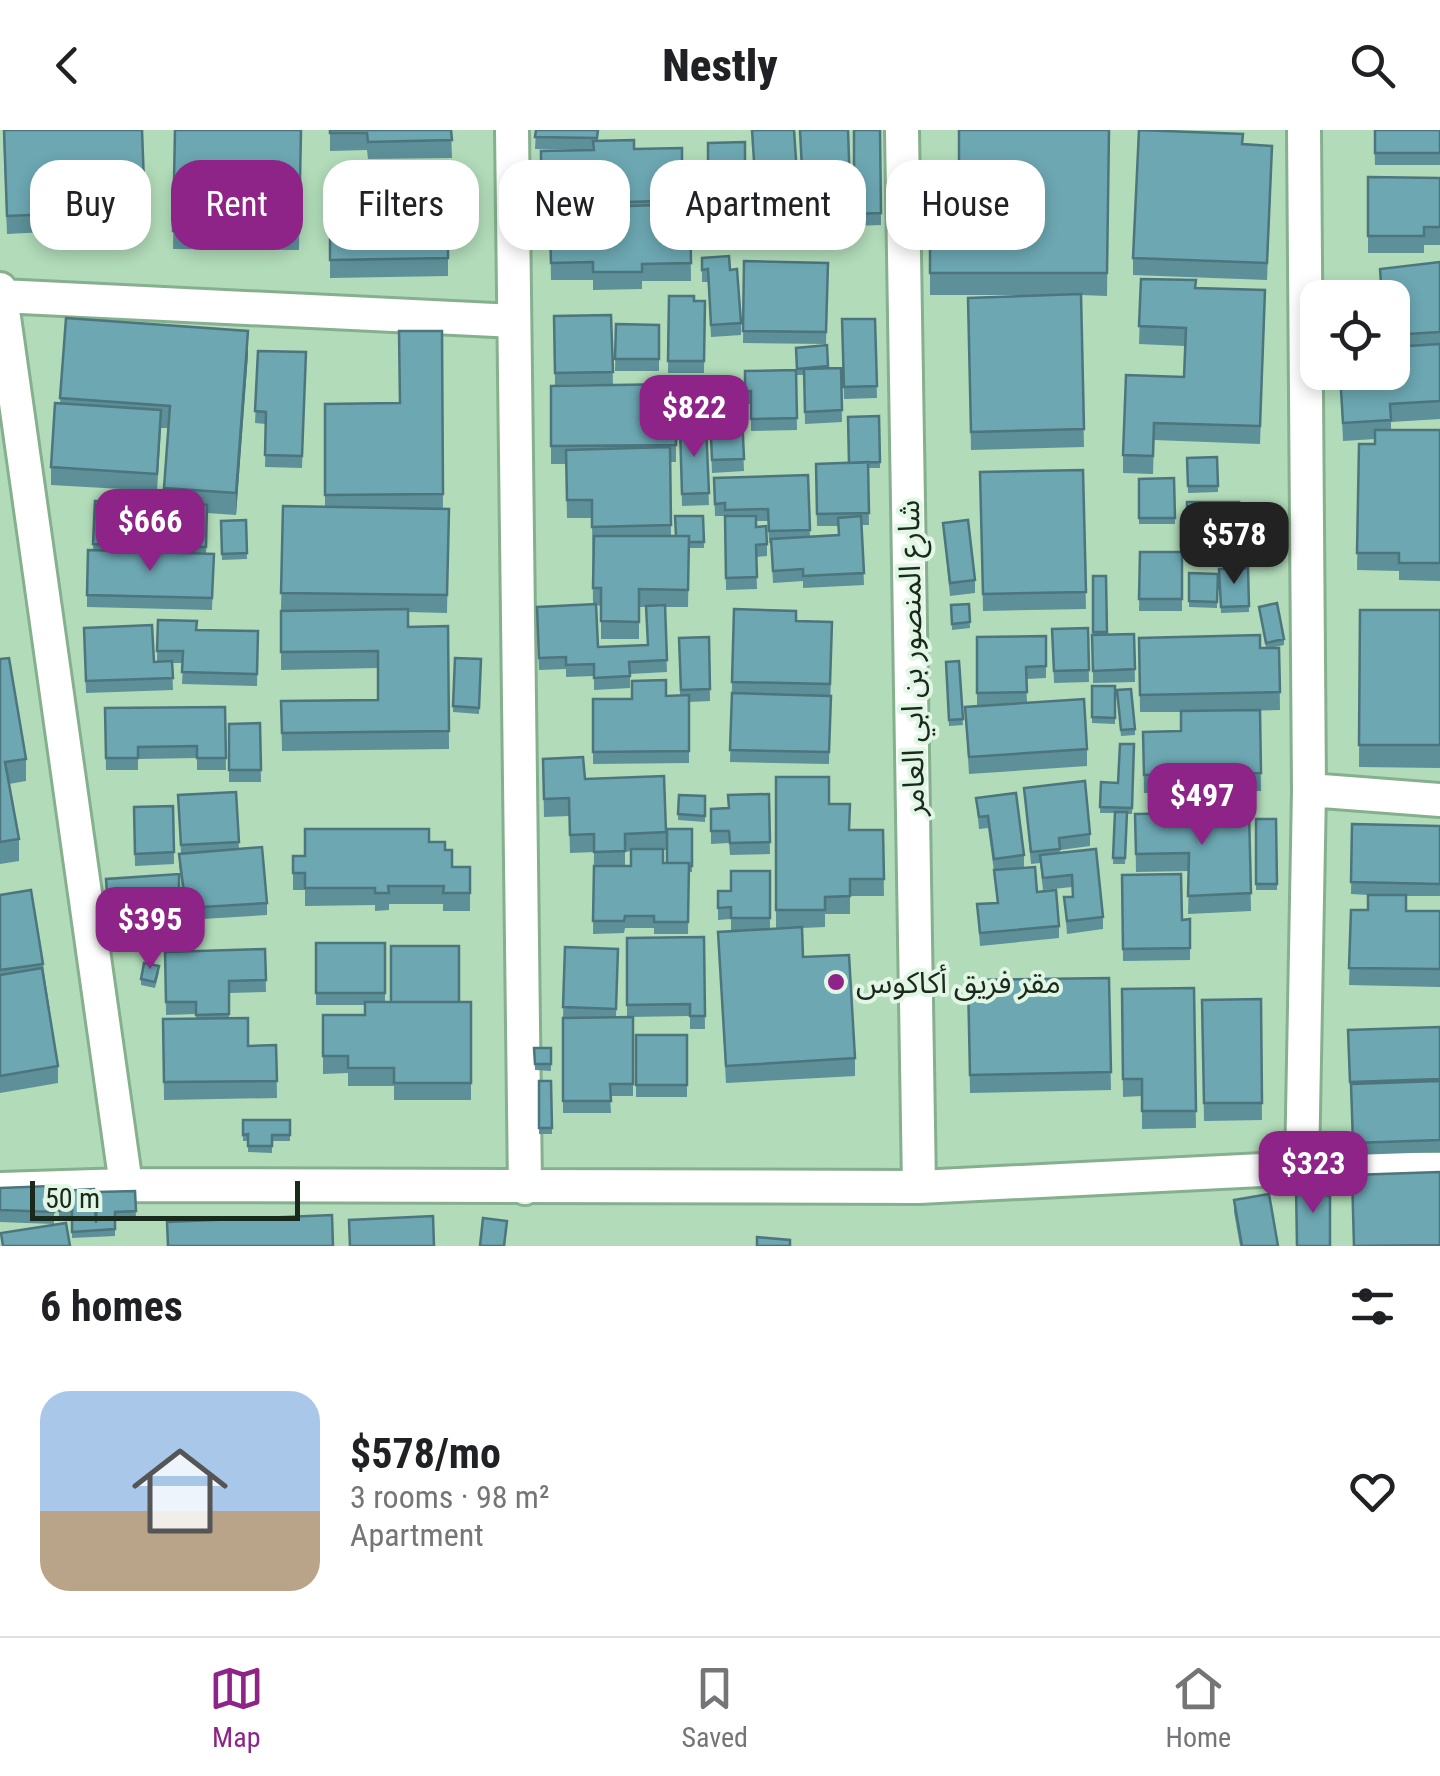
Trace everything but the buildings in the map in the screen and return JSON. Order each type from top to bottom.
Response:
[{"type":"street","points":[[512,130],[525,1188]]},
{"type":"street","name":"شارع المنصور بن ابي العامر","points":[[902,130],[920,1187]]},
{"type":"street","points":[[1302,1168],[1308,790],[1304,130]]},
{"type":"street","points":[[126,1185],[1,293],[514,321]]},
{"type":"street","points":[[1308,790],[1440,800]]},
{"type":"street","points":[[0,1189],[126,1185],[920,1187],[1302,1168],[1440,1169]]},
{"type":"place","name":"مقر فريق أكاكوس","points":[[836,982]]}]
